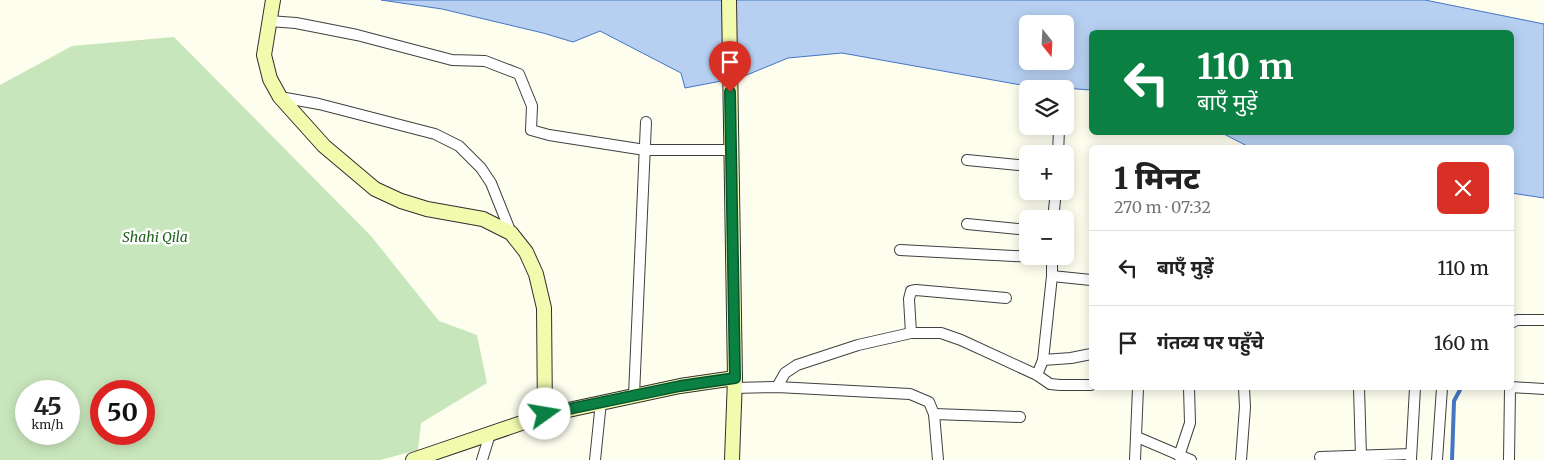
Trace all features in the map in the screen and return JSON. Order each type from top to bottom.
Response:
[{"type":"main road","points":[[273,0],[264,55],[270,79],[280,97],[324,146],[375,189],[401,201],[427,209],[483,219],[511,233],[526,252],[536,274],[544,308],[545,414]]},
{"type":"main road","points":[[729,0],[735,383],[732,460]]},
{"type":"main road","points":[[413,460],[545,414],[680,386],[735,383]]},
{"type":"street","points":[[269,22],[296,23],[452,60],[485,61],[519,74],[532,106],[531,130],[549,135],[645,150],[731,150]]},
{"type":"street","points":[[280,97],[319,104],[435,134],[459,146],[481,168],[491,183],[511,233]]},
{"type":"street","points":[[634,395],[646,122]]},
{"type":"street","points":[[966,160],[1019,165]]},
{"type":"street","points":[[968,224],[1019,229]]},
{"type":"street","points":[[900,250],[1019,255]]},
{"type":"street","points":[[1037,375],[1043,360],[1052,265]]},
{"type":"street","points":[[1052,276],[1089,280]]},
{"type":"street","points":[[910,333],[909,299],[911,291],[1006,298]]},
{"type":"street","points":[[1514,322],[1517,320],[1544,320]]},
{"type":"street","points":[[777,387],[785,373],[798,366],[858,345],[910,333],[941,333],[1037,375],[1050,384],[1089,385]]},
{"type":"street","points":[[1043,360],[1089,354]]},
{"type":"street","points":[[735,383],[910,394],[929,402],[934,414],[938,460]]},
{"type":"street","points":[[1514,387],[1544,389]]},
{"type":"street","points":[[1135,460],[1138,390]]},
{"type":"street","points":[[1179,456],[1190,423],[1189,390]]},
{"type":"street","points":[[1241,460],[1244,390]]},
{"type":"street","points":[[1359,390],[1361,456]]},
{"type":"street","points":[[1320,457],[1411,457],[1415,390]]},
{"type":"street","points":[[1437,460],[1442,390]]},
{"type":"street","points":[[1509,460],[1510,390]]},
{"type":"street","points":[[595,460],[601,402]]},
{"type":"street","points":[[934,414],[1020,417]]},
{"type":"street","points":[[482,460],[490,434]]},
{"type":"street","points":[[1137,437],[1192,460]]},
{"type":"green space","name":"Shahi Qila","points":[[174,37],[371,236],[439,321],[477,335],[487,383],[421,423],[418,450],[380,460],[0,460],[0,85],[72,46]]},
{"type":"water","points":[[381,0],[1425,0],[1544,24],[1544,198],[1514,193],[1514,145],[1245,145],[1226,135],[1514,135],[1514,30],[1089,30],[1089,90],[1074,89],[1074,80],[1019,80],[1019,85],[842,53],[788,58],[742,77],[685,88],[681,73],[600,31],[573,42],[442,9]]},
{"type":"waterway","points":[[1452,460],[1454,401],[1460,390]]},
{"type":"route","points":[[545,414],[680,386],[735,378],[730,92]]}]
